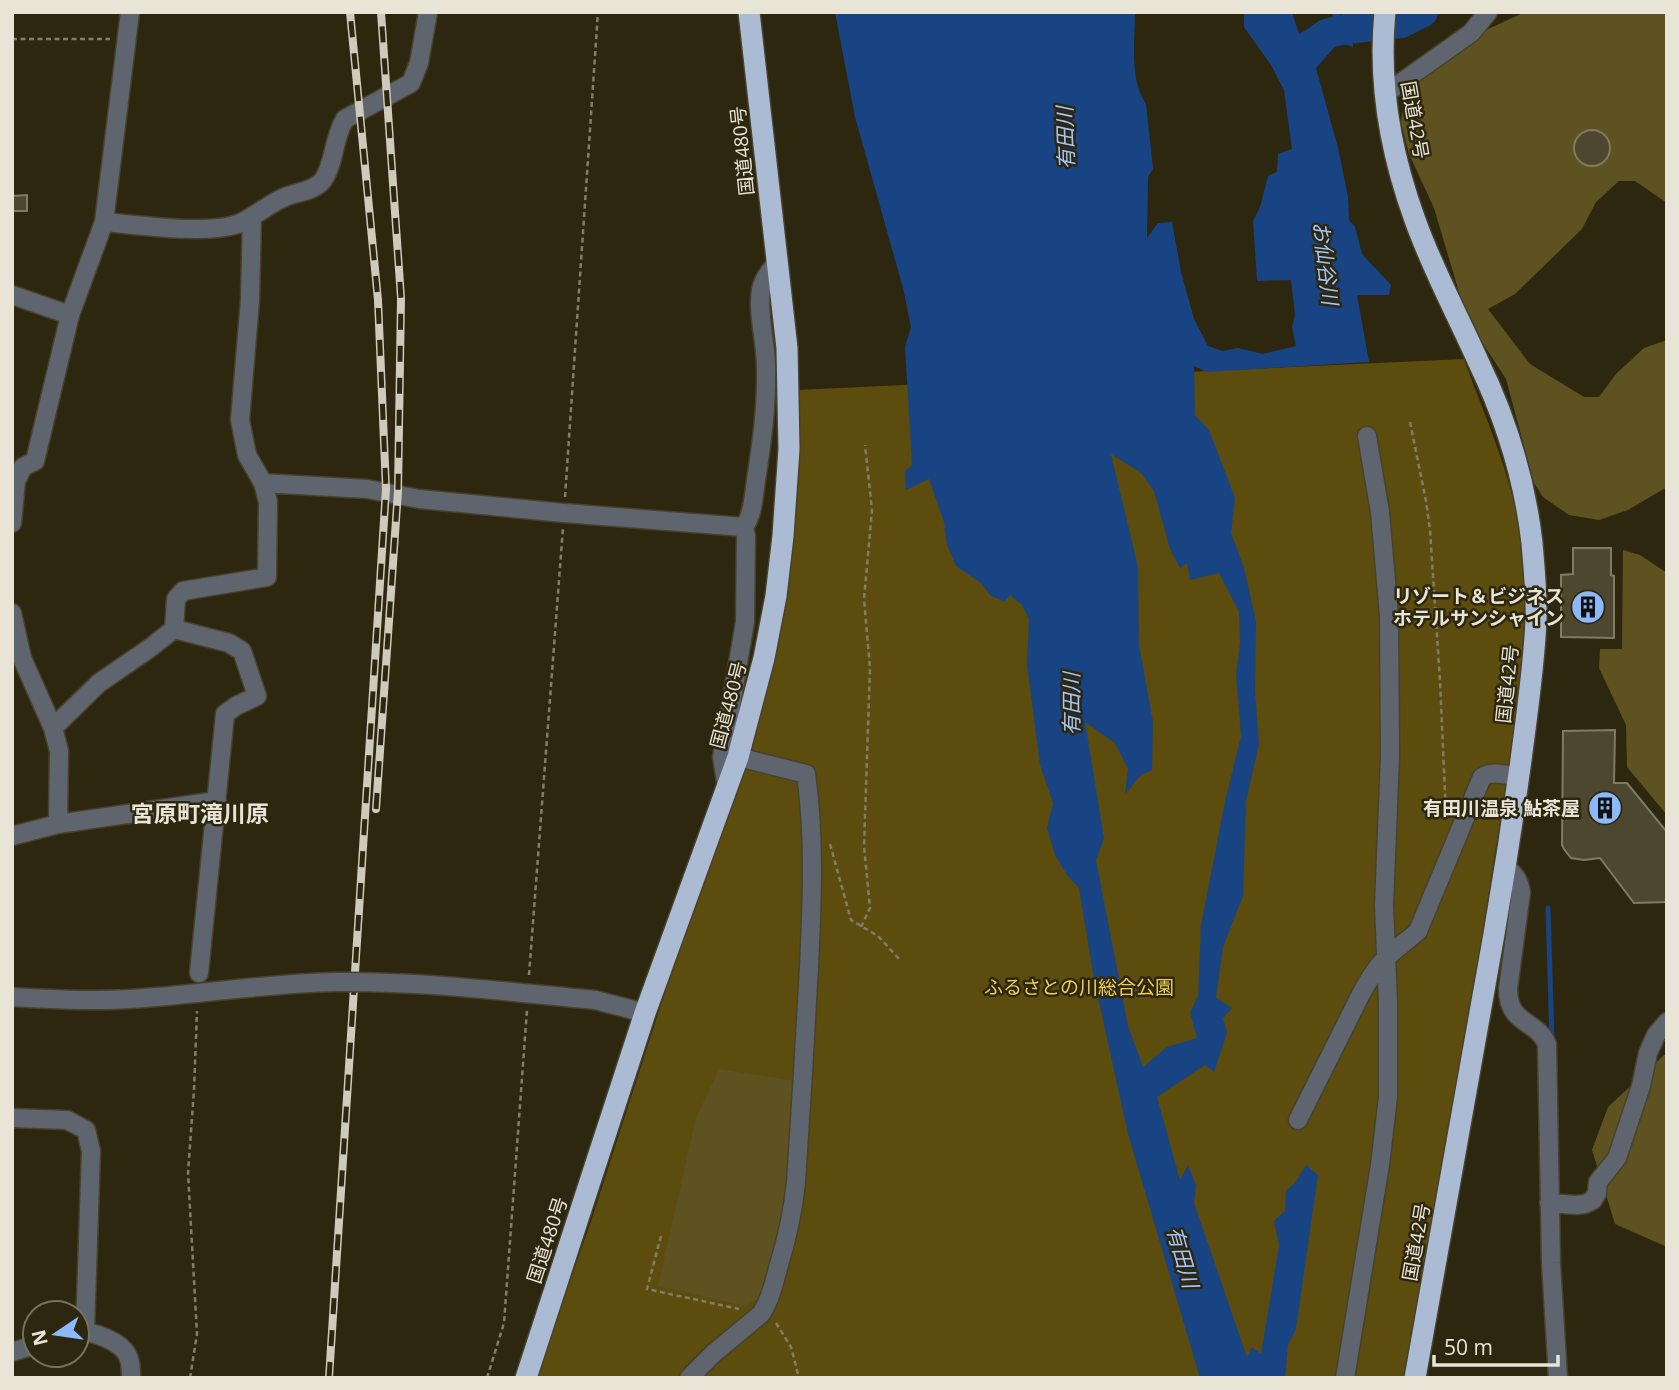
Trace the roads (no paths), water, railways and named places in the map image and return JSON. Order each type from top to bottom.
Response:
[{"type":"highway","name":"国道480号","points":[[526,1378],[645,1013],[738,757],[774,609],[789,449],[787,348],[749,12]]},
{"type":"highway","name":"国道42号","points":[[1385,12],[1382,36],[1385,94],[1398,162],[1415,220],[1440,282],[1491,389],[1513,454],[1528,516],[1536,618],[1531,688],[1506,867],[1415,1378]]},
{"type":"street","points":[[12,523],[16,481],[23,467],[35,461],[70,315],[104,222],[130,12]]},
{"type":"street","points":[[104,222],[193,229],[218,228],[237,224],[282,198],[318,186],[328,171],[338,129],[345,119],[411,83],[419,63],[428,12]]},
{"type":"street","points":[[1385,94],[1471,33],[1488,12]]},
{"type":"street","points":[[53,728],[99,683],[174,629],[176,600],[183,591],[267,577],[268,502],[263,483],[247,455],[240,420],[250,300],[252,217]]},
{"type":"street","points":[[727,788],[722,757],[746,622],[744,527],[750,514],[766,400],[761,289],[766,275],[777,263]]},
{"type":"street","points":[[12,295],[70,315]]},
{"type":"street","points":[[1345,1378],[1380,1166],[1386,1118],[1388,1062],[1384,905],[1390,756],[1389,616],[1382,531],[1367,436]]},
{"type":"street","points":[[263,483],[367,489],[419,499],[744,527]]},
{"type":"street","points":[[12,613],[22,658],[53,728],[59,751],[58,824]]},
{"type":"street","points":[[174,629],[229,643],[242,651],[257,696],[225,714],[199,973]]},
{"type":"street","points":[[689,1378],[761,1314],[771,1294],[793,1213],[813,876],[812,830],[806,774],[738,757]]},
{"type":"street","points":[[1298,1120],[1373,974],[1387,957],[1418,931],[1482,777],[1492,773],[1518,777]]},
{"type":"street","points":[[12,836],[58,824],[217,801]]},
{"type":"street","points":[[1506,867],[1515,875],[1521,891],[1508,1000],[1517,1016],[1538,1031],[1547,1044],[1550,1262],[1558,1378]]},
{"type":"street","points":[[12,997],[111,1000],[280,984],[337,982],[448,986],[595,1000],[645,1013]]},
{"type":"street","points":[[1549,1203],[1576,1205],[1593,1200],[1598,1182],[1617,1158],[1641,1086],[1648,1053],[1656,1035],[1667,1022]]},
{"type":"street","points":[[12,1118],[67,1120],[86,1130],[90,1151],[83,1299]]},
{"type":"street","points":[[91,1334],[106,1338],[124,1350],[131,1366],[131,1378]]},
{"type":"water","name":"有田川","points":[[835,12],[1135,12],[1135,72],[1146,104],[1153,169],[1148,177],[1147,238],[1158,223],[1172,222],[1181,272],[1194,319],[1208,346],[1223,351],[1238,348],[1263,354],[1296,346],[1292,327],[1295,315],[1291,280],[1257,281],[1253,221],[1260,207],[1268,176],[1277,172],[1278,154],[1292,149],[1284,90],[1271,65],[1244,27],[1244,12],[1292,12],[1299,34],[1316,24],[1333,19],[1332,12],[1338,12],[1341,17],[1351,16],[1353,47],[1339,42],[1316,68],[1338,148],[1348,197],[1349,220],[1355,227],[1362,254],[1391,285],[1389,295],[1357,295],[1369,362],[1207,372],[1194,366],[1195,415],[1209,430],[1235,498],[1231,533],[1244,568],[1256,621],[1255,690],[1259,744],[1246,801],[1243,896],[1223,947],[1216,998],[1232,1008],[1223,1018],[1227,1033],[1214,1072],[1205,1065],[1157,1097],[1180,1180],[1188,1165],[1196,1185],[1194,1203],[1247,1357],[1252,1347],[1261,1354],[1279,1245],[1274,1221],[1285,1211],[1286,1191],[1295,1183],[1306,1165],[1318,1175],[1296,1329],[1288,1345],[1285,1378],[1200,1378],[1128,1134],[1094,979],[1079,888],[1055,855],[1047,828],[1053,803],[1040,765],[1027,665],[1029,619],[1022,605],[1010,595],[1004,602],[990,595],[981,583],[956,566],[947,545],[944,522],[929,479],[906,490],[905,471],[912,465],[905,347],[911,327],[903,288],[855,117]],"holes":[[[1111,454],[1141,473],[1154,491],[1170,549],[1180,568],[1187,563],[1190,580],[1219,573],[1239,612],[1240,643],[1236,674],[1241,736],[1201,925],[1198,996],[1190,1013],[1197,1038],[1167,1047],[1143,1067],[1128,1026],[1096,860],[1104,838],[1085,722],[1115,743],[1128,769],[1125,794],[1141,775],[1152,770],[1153,722],[1139,645],[1138,567]]]},
{"type":"waterway","name":"お仙谷川","points":[[1317,41],[1326,34],[1345,29],[1401,23],[1423,12]]},
{"type":"waterway","points":[[1548,908],[1552,1041]]},
{"type":"railway","points":[[329,1378],[386,489],[378,300],[350,12]]},
{"type":"railway","points":[[376,809],[398,491],[401,298],[381,12]]},
{"type":"place","name":"リゾート＆ビジネス ホテルサンシャイン","points":[[1588,607]]},
{"type":"place","name":"有田川温泉 鮎茶屋","points":[[1605,808]]},
{"type":"district","name":"宮原町滝川原","points":[[200,813]]},
{"type":"park label","name":"ふるさとの川総合公園","points":[[1079,987]]}]
